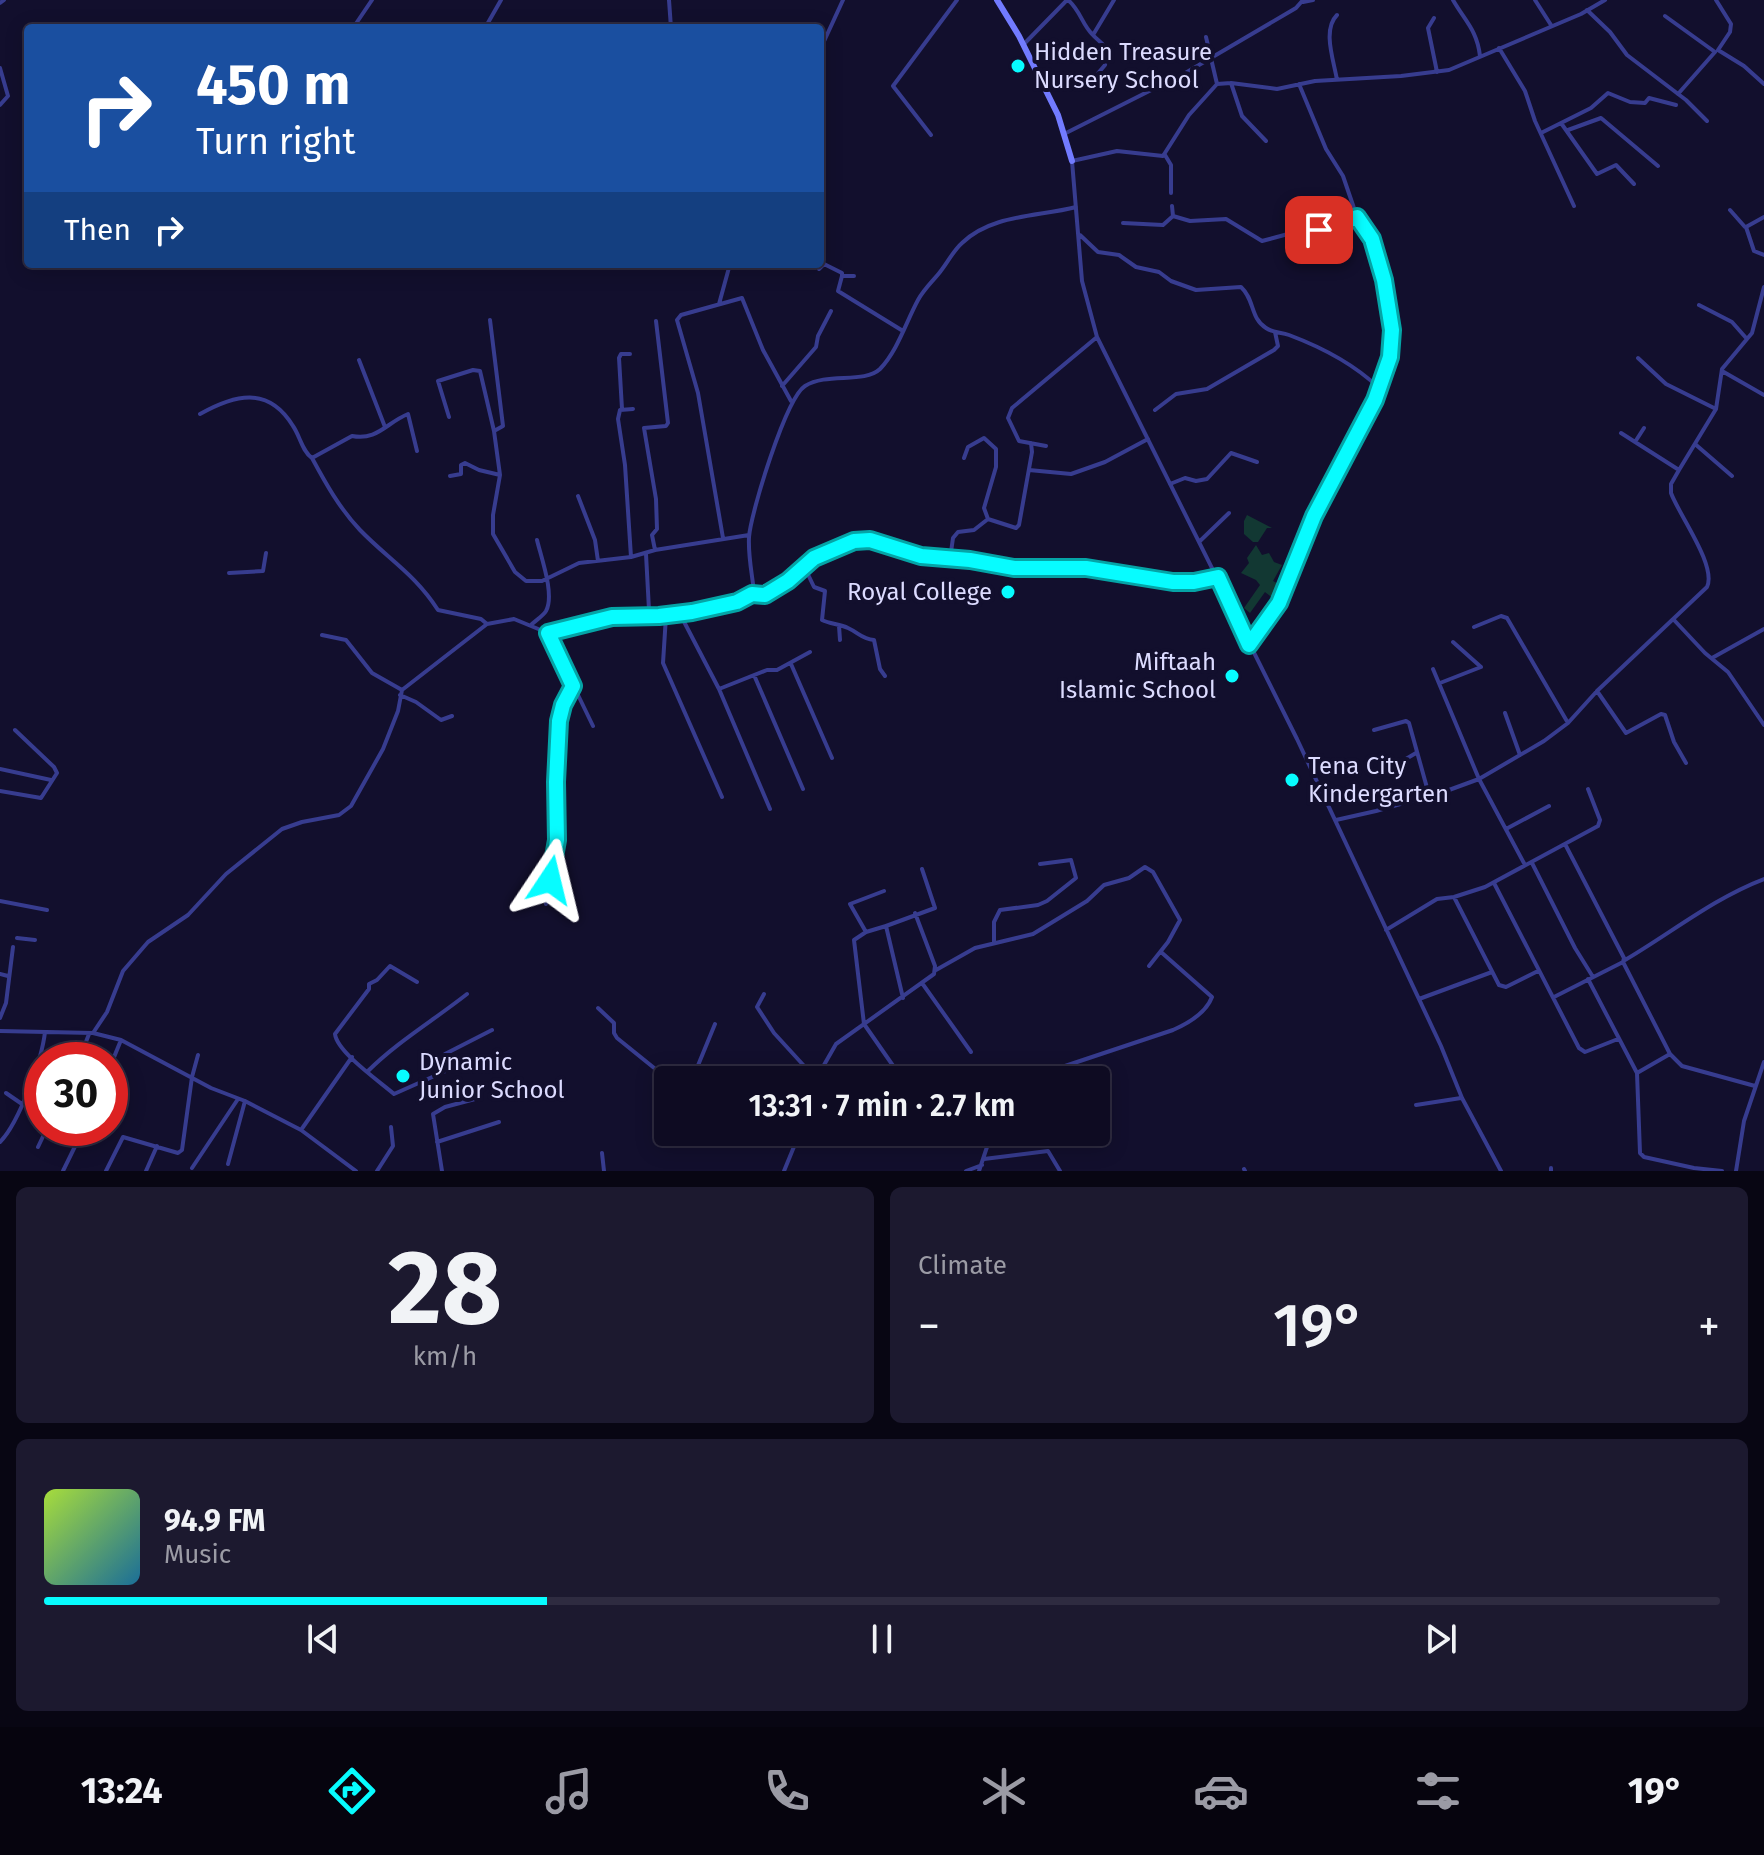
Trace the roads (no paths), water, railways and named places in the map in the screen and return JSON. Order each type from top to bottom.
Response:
[{"type":"street","points":[[356,24],[372,0]]},
{"type":"street","points":[[487,24],[501,0]]},
{"type":"street","points":[[669,0],[671,24]]},
{"type":"street","points":[[824,41],[843,0]]},
{"type":"street","points":[[931,135],[893,86],[957,0]]},
{"type":"street","points":[[997,0],[1066,133],[1077,207],[1082,281],[1097,337],[1336,820],[1462,1098],[1501,1171]]},
{"type":"street","points":[[1022,45],[1068,0],[1108,52],[1105,65],[1094,78]]},
{"type":"street","points":[[1093,35],[1114,0]]},
{"type":"street","points":[[1066,133],[1187,72],[1303,1],[1313,0]]},
{"type":"street","points":[[1535,0],[1551,26]]},
{"type":"street","points":[[1165,155],[1189,115],[1217,84],[1231,83],[1264,89],[1437,72],[1464,65],[1605,0]]},
{"type":"street","points":[[1716,0],[1731,24],[1730,32],[1718,50],[1744,66],[1764,84]]},
{"type":"street","points":[[1454,1],[1469,22],[1480,56]]},
{"type":"street","points":[[1587,10],[1610,32],[1627,55],[1707,121]]},
{"type":"street","points":[[1337,15],[1330,24],[1330,33],[1337,80]]},
{"type":"street","points":[[1665,16],[1715,52],[1678,94]]},
{"type":"street","points":[[1434,18],[1428,28],[1437,72]]},
{"type":"street","points":[[1206,37],[1217,84]]},
{"type":"street","points":[[1499,48],[1525,91],[1574,206]]},
{"type":"street","points":[[0,68],[8,96],[0,105]]},
{"type":"street","points":[[1231,83],[1242,116],[1266,141]]},
{"type":"street","points":[[1249,645],[1279,603],[1314,516],[1379,389],[1390,357],[1392,340],[1389,300],[1375,247],[1357,217],[1343,176],[1326,149],[1299,84]]},
{"type":"street","points":[[1541,133],[1591,108],[1608,93],[1630,102],[1645,103],[1649,98],[1655,98],[1676,105]]},
{"type":"street","points":[[1568,130],[1601,118],[1658,166]]},
{"type":"street","points":[[1561,123],[1597,174],[1616,165],[1634,184]]},
{"type":"street","points":[[1072,161],[1117,151],[1165,155]]},
{"type":"street","points":[[1165,155],[1171,165],[1171,193]]},
{"type":"street","points":[[1172,206],[1173,216]]},
{"type":"street","points":[[752,594],[749,535],[757,497],[791,401],[805,386],[820,379],[875,373],[890,354],[925,288],[960,245],[979,229],[1002,221],[1077,207]]},
{"type":"street","points":[[1730,210],[1746,229],[1755,253],[1764,255]]},
{"type":"street","points":[[1173,216],[1190,221],[1226,219],[1262,241],[1288,234],[1297,244],[1319,230],[1357,217]]},
{"type":"street","points":[[1123,223],[1163,225],[1173,216]]},
{"type":"street","points":[[1746,229],[1748,224],[1764,217]]},
{"type":"street","points":[[1078,234],[1098,252],[1119,255],[1136,267],[1159,272],[1171,281],[1196,290],[1241,287],[1251,298],[1257,321],[1268,330],[1290,335],[1325,351],[1360,371],[1379,389]]},
{"type":"street","points":[[824,264],[842,273],[838,291],[903,331]]},
{"type":"street","points":[[719,304],[729,268]]},
{"type":"street","points":[[842,276],[854,276]]},
{"type":"street","points":[[1336,820],[1479,779],[1544,741],[1568,723],[1597,691],[1707,587],[1710,579],[1695,539],[1671,493],[1671,484],[1716,409],[1722,371],[1747,339],[1761,312],[1764,287]]},
{"type":"street","points":[[723,538],[698,393],[677,320],[681,315],[742,298],[763,350],[791,401]]},
{"type":"street","points":[[1699,305],[1732,322],[1747,339]]},
{"type":"street","points":[[782,386],[816,347],[831,311]]},
{"type":"street","points":[[490,320],[503,426],[494,431]]},
{"type":"street","points":[[655,550],[652,535],[657,529],[656,499],[644,428],[666,426],[668,423],[656,321]]},
{"type":"street","points":[[1155,410],[1176,394],[1207,389],[1274,350],[1278,346],[1275,332]]},
{"type":"street","points":[[1046,446],[1016,438],[1008,418],[1012,408],[1097,337]]},
{"type":"street","points":[[630,354],[621,354],[619,358],[622,409],[618,419],[625,465],[631,557]]},
{"type":"street","points":[[1638,358],[1666,384],[1716,409]]},
{"type":"street","points":[[359,360],[385,427]]},
{"type":"street","points":[[449,417],[438,381],[473,370],[480,371],[494,431],[500,475],[493,534],[521,577],[529,581],[542,581],[579,563],[631,557],[655,550],[749,535]]},
{"type":"street","points":[[1722,371],[1764,395]]},
{"type":"street","points":[[200,414],[235,397],[261,399],[273,406],[290,421],[307,455],[312,458],[352,521],[402,566],[438,610],[481,619],[487,624]]},
{"type":"street","points":[[622,409],[633,409]]},
{"type":"street","points":[[312,458],[317,458],[348,437],[371,437],[409,415],[417,451]]},
{"type":"street","points":[[1635,442],[1644,428]]},
{"type":"street","points":[[1621,433],[1679,470]]},
{"type":"street","points":[[964,458],[968,447],[984,438],[996,449],[996,467],[984,508],[988,519]]},
{"type":"street","points":[[1029,470],[1071,474],[1105,462],[1148,439]]},
{"type":"street","points":[[988,519],[1016,528],[1019,525],[1031,443]]},
{"type":"street","points":[[1695,444],[1732,476]]},
{"type":"street","points":[[1170,484],[1185,478],[1196,481],[1207,479],[1231,453],[1257,462]]},
{"type":"street","points":[[450,476],[461,474],[461,465],[465,463],[500,475]]},
{"type":"street","points":[[578,496],[595,540],[598,561]]},
{"type":"street","points":[[1200,541],[1229,513]]},
{"type":"street","points":[[950,559],[953,538],[958,532],[974,530],[988,519]]},
{"type":"street","points":[[531,625],[546,611],[549,601],[537,540]]},
{"type":"street","points":[[87,1042],[107,1012],[123,971],[148,942],[188,915],[226,874],[282,829],[339,815],[351,806],[383,749],[398,711],[401,692],[487,624],[509,619],[548,633],[612,617],[666,616],[737,602],[752,594],[765,595],[837,546],[862,540],[921,556],[1014,568],[1099,569],[1173,582],[1218,577]]},
{"type":"street","points":[[229,573],[263,571],[266,553]]},
{"type":"street","points":[[646,554],[647,617]]},
{"type":"street","points":[[804,566],[814,587],[825,591],[822,620],[844,625],[862,638],[874,640],[880,669],[885,676]]},
{"type":"street","points":[[680,614],[719,689],[770,809]]},
{"type":"street","points":[[666,616],[663,663],[722,797]]},
{"type":"street","points":[[1474,627],[1501,616],[1507,618],[1568,723]]},
{"type":"street","points":[[1674,620],[1737,682],[1764,725]]},
{"type":"street","points":[[839,626],[840,640]]},
{"type":"street","points":[[1712,658],[1764,629]]},
{"type":"street","points":[[548,633],[593,726]]},
{"type":"street","points":[[322,635],[346,640],[372,673],[441,720],[452,716]]},
{"type":"street","points":[[1440,683],[1481,667],[1453,642]]},
{"type":"street","points":[[719,689],[791,664],[810,652]]},
{"type":"street","points":[[791,664],[832,758]]},
{"type":"street","points":[[1433,669],[1479,779],[1525,865]]},
{"type":"street","points":[[754,675],[803,789]]},
{"type":"street","points":[[546,904],[557,840],[559,721],[573,686]]},
{"type":"street","points":[[1597,691],[1626,733],[1661,714],[1665,715],[1674,742],[1686,763]]},
{"type":"street","points":[[1505,713],[1520,755]]},
{"type":"street","points":[[1374,730],[1407,721],[1429,795]]},
{"type":"street","points":[[0,791],[38,799],[57,773],[15,730]]},
{"type":"street","points":[[1394,766],[1416,753]]},
{"type":"street","points":[[0,769],[51,780]]},
{"type":"street","points":[[1386,930],[1437,899],[1454,897],[1494,883],[1600,824],[1588,789]]},
{"type":"street","points":[[1506,829],[1549,806]]},
{"type":"street","points":[[1565,844],[1670,1054],[1682,1066],[1755,1086]]},
{"type":"street","points":[[994,942],[994,922],[1000,910],[1032,907],[1047,901],[1076,878],[1071,860],[1040,864]]},
{"type":"street","points":[[1531,862],[1637,1073],[1639,1152],[1644,1157],[1694,1169],[1722,1171]]},
{"type":"street","points":[[824,1066],[836,1044],[933,976],[936,970],[975,948],[1033,934],[1087,901],[1104,885],[1129,878],[1145,867],[1153,872],[1180,920],[1149,966]]},
{"type":"street","points":[[893,1066],[864,1024],[854,940],[866,932],[915,913],[933,910],[936,906],[922,869]]},
{"type":"street","points":[[1554,997],[1624,961],[1667,936],[1690,918],[1764,879]]},
{"type":"street","points":[[1494,883],[1581,1051],[1590,1051],[1618,1039]]},
{"type":"street","points":[[866,932],[850,904],[884,891]]},
{"type":"street","points":[[1454,897],[1499,985],[1506,987],[1538,971]]},
{"type":"street","points":[[0,901],[47,910]]},
{"type":"street","points":[[915,913],[936,970]]},
{"type":"street","points":[[886,926],[903,998]]},
{"type":"street","points":[[17,938],[35,940]]},
{"type":"street","points":[[0,1018],[6,1003],[13,947]]},
{"type":"street","points":[[1065,1066],[1189,1023],[1211,1002],[1212,997],[1161,952]]},
{"type":"street","points":[[417,982],[391,965],[369,984],[369,989],[335,1034],[338,1044],[394,1094],[448,1070],[442,1059],[445,1054],[492,1030]]},
{"type":"street","points":[[1418,999],[1492,972]]},
{"type":"street","points":[[0,974],[8,976]]},
{"type":"street","points":[[922,983],[971,1052]]},
{"type":"street","points":[[368,1071],[386,1053],[467,994]]},
{"type":"street","points":[[764,994],[757,1007],[774,1033],[805,1066]]},
{"type":"street","points":[[598,1008],[614,1023],[615,1036],[654,1068]]},
{"type":"street","points":[[698,1066],[715,1024]]},
{"type":"street","points":[[0,1031],[91,1033],[121,1040],[301,1130],[356,1171]]},
{"type":"street","points":[[0,1142],[12,1129],[37,1067],[45,1032]]},
{"type":"street","points":[[1637,1073],[1670,1054]]},
{"type":"street","points":[[106,1171],[123,1137],[178,1153],[184,1148],[192,1077],[198,1055]]},
{"type":"street","points":[[301,1130],[352,1057]]},
{"type":"street","points":[[1736,1171],[1744,1121],[1763,1066]]},
{"type":"street","points":[[6,1093],[22,1104]]},
{"type":"street","points":[[1416,1105],[1462,1098]]},
{"type":"street","points":[[192,1168],[238,1099]]},
{"type":"street","points":[[442,1171],[432,1116],[434,1112],[475,1099]]},
{"type":"street","points":[[228,1164],[245,1101]]},
{"type":"street","points":[[437,1142],[499,1122]]},
{"type":"street","points":[[377,1171],[393,1146],[391,1127]]},
{"type":"street","points":[[63,1171],[75,1146]]},
{"type":"street","points":[[146,1171],[157,1146]]},
{"type":"street","points":[[784,1171],[793,1146]]},
{"type":"street","points":[[979,1171],[988,1146]]},
{"type":"street","points":[[966,1171],[983,1162],[1048,1151],[1060,1171]]},
{"type":"street","points":[[602,1153],[604,1171]]},
{"type":"place","name":"Hidden Treasure Nursery School","points":[[1018,66]]},
{"type":"place","name":"Royal College","points":[[1008,592]]},
{"type":"place","name":"Miftaah Islamic School","points":[[1232,676]]},
{"type":"place","name":"Tena City Kindergarten","points":[[1292,780]]},
{"type":"place","name":"Dynamic Junior School","points":[[403,1076]]}]
